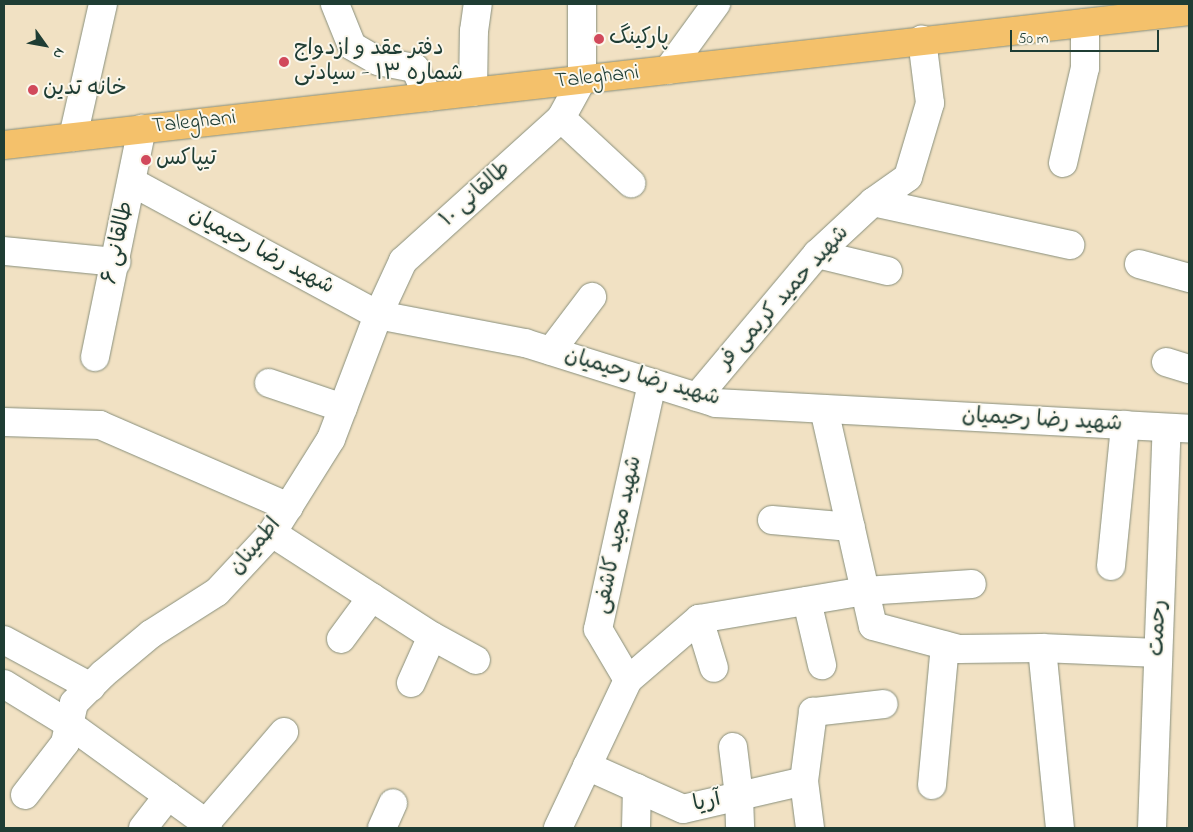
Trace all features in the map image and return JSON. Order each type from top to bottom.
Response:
[{"type":"main road","name":"Taleghani","points":[[4,145],[1189,11]]},
{"type":"street","points":[[73,137],[103,4]]},
{"type":"street","points":[[474,92],[474,31],[478,4]]},
{"type":"street","points":[[582,4],[582,80]]},
{"type":"street","points":[[668,70],[716,4]]},
{"type":"street","points":[[337,7],[352,46],[378,61],[415,68],[428,97]]},
{"type":"street","points":[[1062,163],[1085,68],[1085,23]]},
{"type":"street","name":"شهید حمید کریمی فر","points":[[697,397],[817,254],[873,202],[908,177],[930,103],[922,40]]},
{"type":"street","name":"طالقانی ۱۰","points":[[378,315],[403,261],[561,118],[582,80]]},
{"type":"street","points":[[561,118],[631,183]]},
{"type":"street","name":"طالقانی ۶","points":[[95,357],[142,129]]},
{"type":"street","name":"شهید رضا رحیمیان","points":[[132,182],[378,315],[525,343],[716,403],[1178,428]]},
{"type":"street","points":[[873,202],[1070,244]]},
{"type":"street","points":[[4,251],[116,262]]},
{"type":"street","points":[[817,254],[888,272]]},
{"type":"street","points":[[1139,264],[1189,278]]},
{"type":"street","points":[[551,351],[592,297]]},
{"type":"street","name":"اطمینان","points":[[25,795],[66,743],[74,703],[151,634],[217,592],[272,533],[331,439],[378,315]]},
{"type":"street","points":[[269,383],[343,408]]},
{"type":"street","name":"شهید مجید کاشفی","points":[[628,680],[598,629],[652,383]]},
{"type":"street","points":[[824,409],[873,626],[959,650],[1042,648],[1158,653]]},
{"type":"street","points":[[4,422],[100,425],[288,507]]},
{"type":"street","points":[[1111,566],[1125,425]]},
{"type":"street","name":"رحمت","points":[[1152,828],[1158,653],[1178,428]]},
{"type":"street","points":[[772,520],[851,528]]},
{"type":"street","points":[[272,533],[432,636],[476,660]]},
{"type":"street","points":[[558,828],[628,680],[699,619],[865,591],[972,584]]},
{"type":"street","points":[[341,639],[372,597]]},
{"type":"street","points":[[807,601],[822,665]]},
{"type":"street","points":[[699,619],[714,668]]},
{"type":"street","points":[[411,682],[432,636]]},
{"type":"street","points":[[4,640],[90,687]]},
{"type":"street","points":[[932,785],[945,646]]},
{"type":"street","points":[[1042,648],[1060,828]]},
{"type":"street","points":[[4,684],[70,724],[207,826],[284,732]]},
{"type":"street","points":[[810,828],[804,781],[813,712],[884,704]]},
{"type":"street","points":[[733,747],[739,796],[740,828]]},
{"type":"street","name":"آریا","points":[[587,766],[683,808],[804,781]]},
{"type":"street","points":[[636,788],[636,828]]},
{"type":"street","points":[[143,828],[168,796]]},
{"type":"street","points":[[382,828],[393,803]]},
{"type":"place","name":"پارکینگ","points":[[599,39]]},
{"type":"place","name":"دفتر عقد و ازدواج شماره ۱۳ - سیادتی","points":[[284,62]]},
{"type":"place","name":"خانه تدین","points":[[33,90]]},
{"type":"place","name":"تیپاکس","points":[[146,160]]}]
